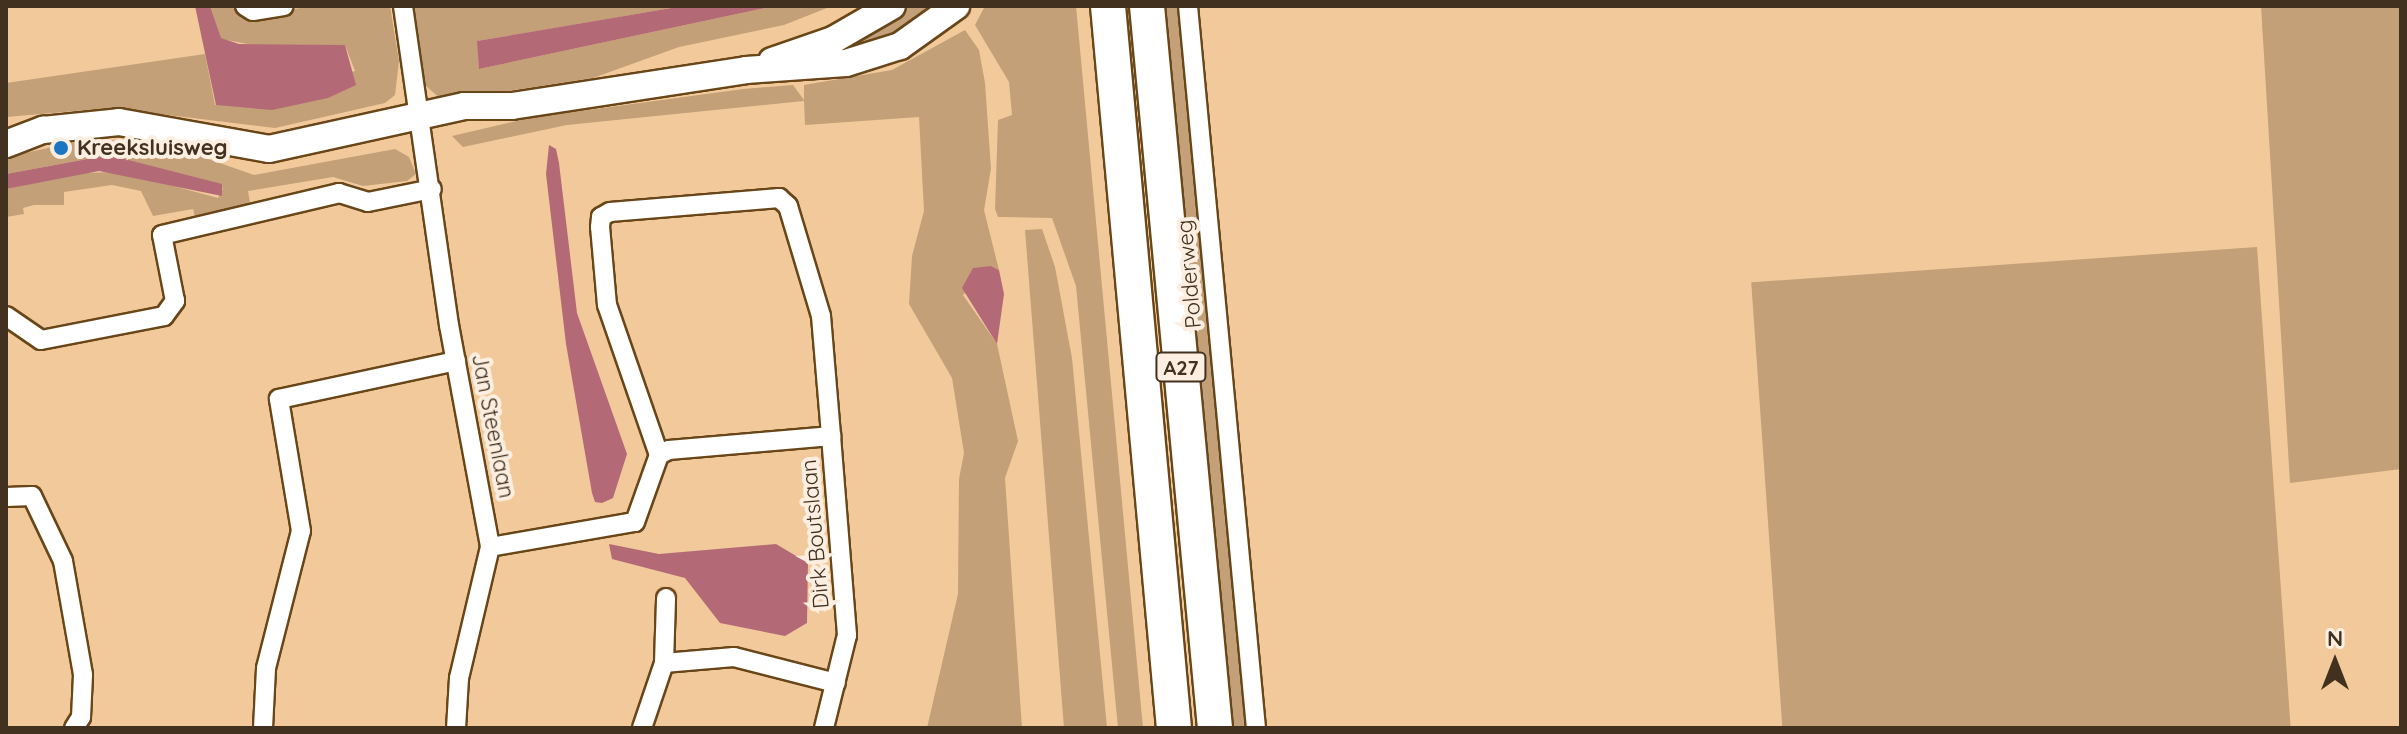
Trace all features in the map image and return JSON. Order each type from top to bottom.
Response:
[{"type":"highway","name":"A27","points":[[1108,6],[1174,728]]},
{"type":"highway","name":"A27","points":[[1147,6],[1215,728]]},
{"type":"street","points":[[245,6],[253,11],[284,6]]},
{"type":"street","name":"Jan Steenlaan","points":[[403,6],[456,361],[490,547],[459,678],[456,728]]},
{"type":"street","points":[[746,70],[833,40],[892,6]]},
{"type":"street","name":"Polderweg","points":[[1188,6],[1256,728]]},
{"type":"street","points":[[6,128],[43,130],[119,122],[269,149],[330,138],[361,140],[422,123],[467,123],[512,106],[746,70],[822,66],[876,54],[900,46],[955,8]]},
{"type":"street","points":[[6,144],[43,130]]},
{"type":"street","points":[[6,316],[41,340],[164,316],[175,301],[162,235],[339,193],[368,202],[432,189]]},
{"type":"street","points":[[490,547],[635,522],[659,455],[607,305],[600,227],[601,217],[610,212],[779,198],[788,206],[821,316],[831,436]]},
{"type":"street","points":[[263,728],[266,668],[301,531],[279,399],[456,361]]},
{"type":"street","name":"Dirk Boutslaan","points":[[659,455],[831,436],[847,635],[824,728]]},
{"type":"street","points":[[6,497],[32,496],[63,561],[83,675],[81,717],[74,728]]},
{"type":"street","points":[[642,728],[664,663],[666,598]]},
{"type":"street","points":[[664,663],[734,657],[836,683]]},
{"type":"shaded area","points":[[195,6],[210,6],[221,38],[239,44],[345,45],[356,85],[328,98],[272,110],[216,105]]},
{"type":"shaded area","points":[[210,6],[231,6],[244,16],[315,6],[390,6],[399,61],[395,95],[385,103],[275,128],[111,108],[6,117],[6,83],[205,54],[215,105],[355,71],[345,45],[270,48],[221,39]]},
{"type":"shaded area","points":[[411,6],[683,6],[478,41],[479,69],[775,6],[832,6],[784,25],[679,47],[593,78],[443,101],[425,85]]},
{"type":"shaded area","points":[[683,6],[775,6],[479,69],[477,41]]},
{"type":"shaded area","points":[[901,6],[934,6],[926,22],[850,54],[826,49]]},
{"type":"shaded area","points":[[985,6],[1076,6],[1143,728],[1118,728],[1076,286],[1052,218],[998,217],[995,209],[998,120],[1012,115],[1009,82],[975,25]]},
{"type":"shaded area","points":[[1161,6],[1191,6],[1249,728],[1224,728]]},
{"type":"shaded area","points":[[2261,6],[2401,6],[2401,469],[2290,483]]},
{"type":"shaded area","points":[[965,30],[979,50],[985,83],[991,169],[984,210],[999,270],[991,266],[963,295],[997,344],[1018,441],[1005,478],[1022,728],[927,728],[958,594],[959,479],[964,453],[952,378],[909,304],[912,256],[924,211],[919,117],[805,125],[804,101],[567,125],[463,147],[452,136],[529,118],[743,89],[793,85],[804,100],[804,85],[892,70]]},
{"type":"shaded area","points":[[117,140],[197,155],[254,175],[395,149],[409,157],[416,174],[407,181],[363,186],[333,177],[248,191],[250,203],[236,214],[196,221],[193,209],[153,216],[141,191],[112,185],[64,192],[64,205],[34,205],[23,208],[24,214],[6,217],[6,189],[76,173],[122,172],[218,198],[223,188],[109,155],[6,174],[6,157],[76,142]]},
{"type":"shaded area","points":[[549,145],[556,149],[559,163],[577,313],[627,454],[613,498],[602,503],[595,502],[592,493],[566,344],[546,174]]},
{"type":"shaded area","points":[[109,155],[222,184],[222,196],[99,171],[6,189],[6,174]]},
{"type":"shaded area","points":[[1042,229],[1055,267],[1072,358],[1107,728],[1064,728],[1025,230]]},
{"type":"shaded area","points":[[2257,247],[2291,728],[1782,728],[1751,282]]},
{"type":"shaded area","points":[[991,266],[999,270],[1004,294],[997,344],[962,288],[973,268]]},
{"type":"shaded area","points":[[609,544],[659,554],[776,544],[808,563],[807,623],[785,636],[720,623],[685,578],[612,559]]},
{"type":"place","name":"Kreeksluisweg","points":[[61,148]]}]
